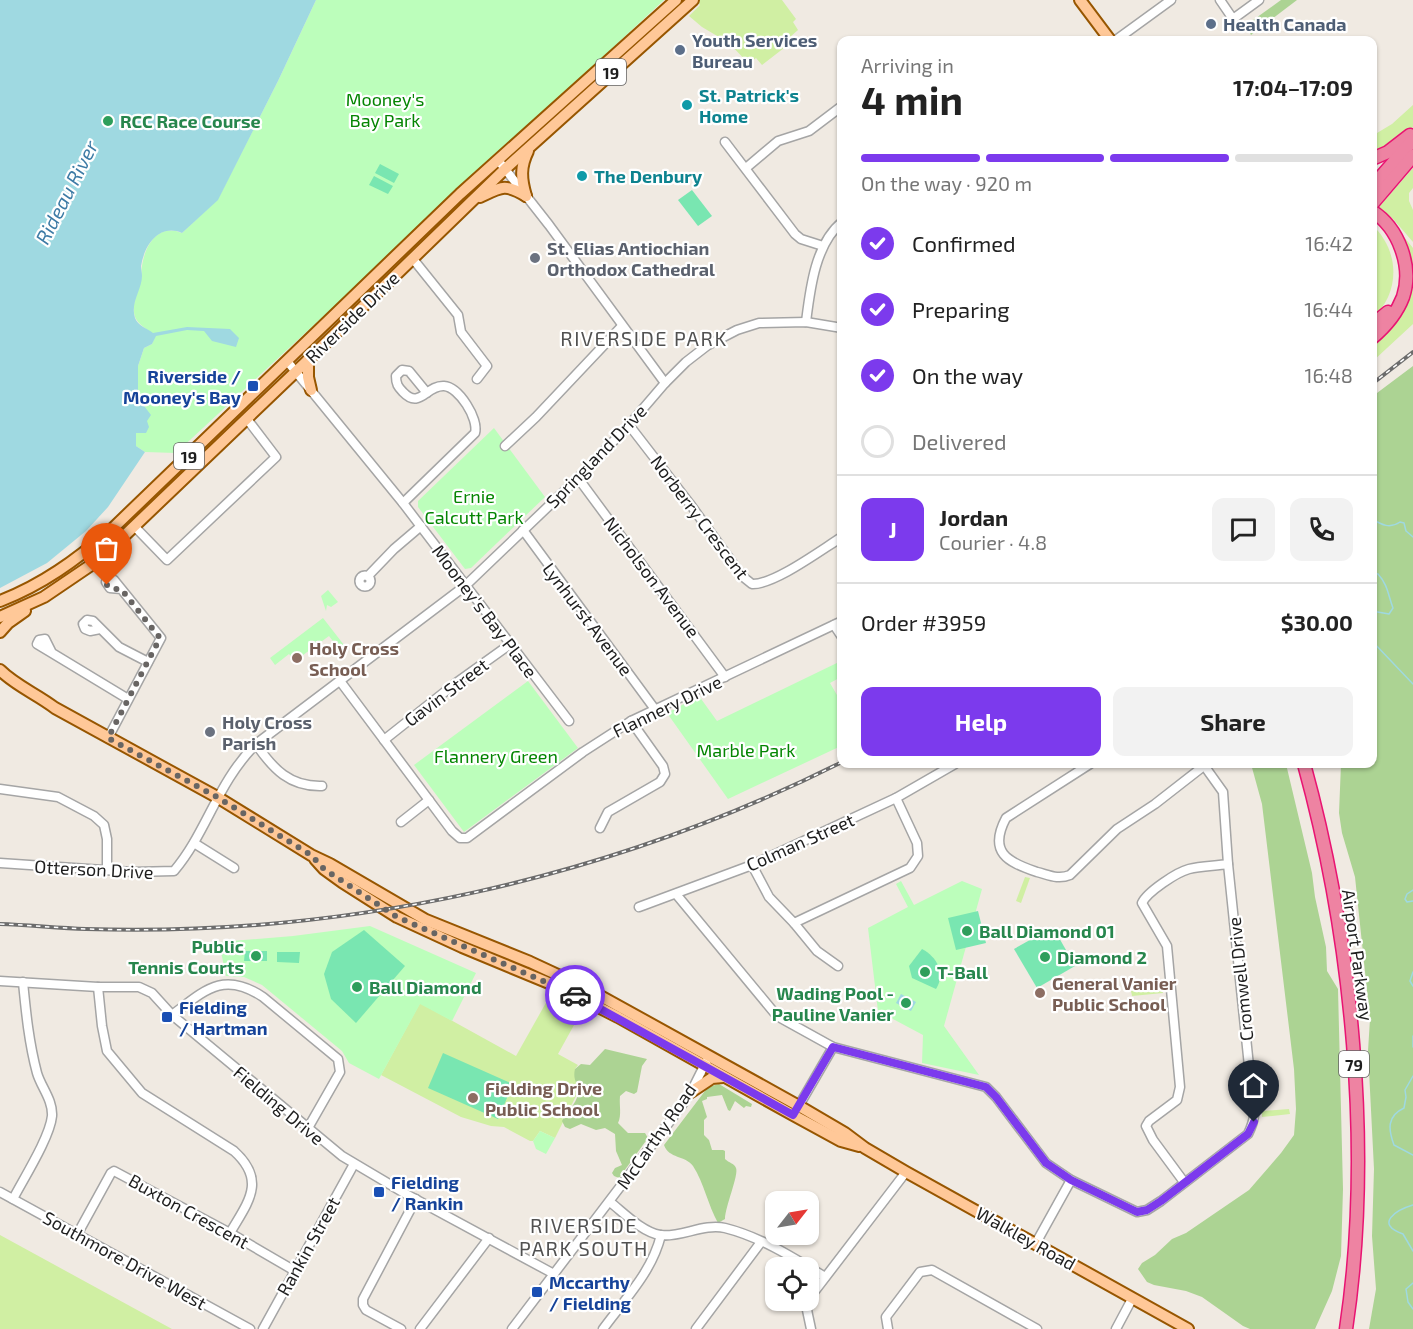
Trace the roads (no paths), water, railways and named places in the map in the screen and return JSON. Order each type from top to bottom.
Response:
[{"type":"highway","points":[[1377,157],[1388,152],[1413,132]]},
{"type":"highway","points":[[1377,192],[1413,140]]},
{"type":"highway","points":[[1377,193],[1413,156]]},
{"type":"highway","points":[[1377,215],[1386,222],[1398,238],[1407,272],[1405,292],[1400,304],[1377,333]]},
{"type":"highway","points":[[1377,224],[1386,232],[1392,244],[1398,262],[1399,276],[1392,306],[1377,321]]},
{"type":"highway","name":"Airport Parkway","points":[[1305,768],[1314,802]]},
{"type":"highway","name":"Airport Parkway","points":[[1309,768],[1335,906],[1354,1075],[1358,1171],[1352,1275],[1346,1329]]},
{"type":"main road","name":"Riverside Drive","points":[[0,616],[44,597],[88,567],[135,527],[472,201],[502,165],[676,0]]},
{"type":"main road","name":"Riverside Drive","points":[[0,602],[53,575],[110,531],[460,194],[531,146],[693,0]]},
{"type":"main road","points":[[1080,0],[1107,36]]},
{"type":"main road","points":[[526,196],[522,165],[531,146]]},
{"type":"main road","points":[[472,201],[503,187],[514,188],[526,196]]},
{"type":"main road","points":[[308,360],[311,390]]},
{"type":"main road","points":[[286,381],[311,390]]},
{"type":"main road","points":[[0,632],[8,623],[44,597]]},
{"type":"main road","points":[[0,660],[8,672],[24,687]]},
{"type":"main road","name":"Walkley Road","points":[[0,670],[42,697],[54,708]]},
{"type":"main road","name":"Walkley Road","points":[[0,678],[37,701],[54,708],[217,797],[311,855],[324,869],[397,917],[561,988],[706,1061],[796,1111],[842,1141],[865,1148],[1188,1329]]},
{"type":"main road","name":"Walkley Road","points":[[706,1061],[723,1077],[796,1111]]},
{"type":"main road","points":[[691,1092],[712,1078],[723,1077]]},
{"type":"street","points":[[1122,36],[1171,0]]},
{"type":"street","points":[[1220,0],[1233,19],[1259,0]]},
{"type":"street","points":[[746,168],[778,141],[809,131],[837,110]]},
{"type":"street","points":[[725,142],[795,234],[801,239],[823,246]]},
{"type":"street","points":[[502,165],[665,383]]},
{"type":"street","points":[[806,322],[814,270],[823,246],[837,226]]},
{"type":"street","points":[[412,258],[458,315],[461,332],[487,366],[477,379]]},
{"type":"street","name":"Springland Drive","points":[[217,797],[235,767],[255,744],[465,586],[578,478],[686,362],[708,345],[737,330],[766,322],[806,322],[837,327]]},
{"type":"street","points":[[505,446],[536,417],[622,326]]},
{"type":"street","name":"Mooney's Bay Place","points":[[287,362],[403,502],[509,645],[569,721]]},
{"type":"street","points":[[403,502],[475,433],[477,427],[473,414],[452,388],[441,386],[427,393]]},
{"type":"street","points":[[135,527],[167,560],[276,457],[247,419]]},
{"type":"street","name":"Norberry Crescent","points":[[629,425],[742,576],[752,584],[758,584],[778,575],[837,540]]},
{"type":"street","name":"Nicholson Avenue","points":[[578,478],[725,677]]},
{"type":"street","points":[[368,576],[421,526]]},
{"type":"street","name":"Lynhurst Avenue","points":[[523,530],[654,708]]},
{"type":"street","points":[[108,738],[160,638],[121,589]]},
{"type":"street","name":"Flannery Drive","points":[[340,681],[452,831],[460,838],[467,838],[590,747],[631,721],[654,708],[837,623]]},
{"type":"street","points":[[100,629],[118,647],[148,662]]},
{"type":"street","name":"Gavin Street","points":[[384,740],[456,683],[509,645]]},
{"type":"street","points":[[52,653],[128,699]]},
{"type":"street","points":[[600,828],[608,812],[660,782],[665,774],[663,766],[631,721]]},
{"type":"street","points":[[255,744],[268,762],[290,780],[306,786],[322,786]]},
{"type":"street","name":"Colman Street","points":[[639,907],[752,865],[896,798],[948,768]]},
{"type":"street","points":[[1084,768],[1006,818],[999,830],[999,844],[1006,858],[1017,866],[1053,877],[1063,878],[1070,875],[1117,829],[1155,804],[1199,768]]},
{"type":"street","name":"Cromwell Drive","points":[[1071,1180],[1137,1212],[1147,1210],[1248,1134],[1254,1122],[1255,1108],[1228,864],[1223,789],[1207,768]]},
{"type":"street","points":[[0,789],[58,797],[94,816],[104,825],[107,839],[107,869]]},
{"type":"street","name":"Otterson Drive","points":[[0,863],[133,872],[174,871],[194,843],[217,797]]},
{"type":"street","points":[[794,923],[910,868],[918,856],[917,843],[896,798]]},
{"type":"street","points":[[401,822],[429,800]]},
{"type":"street","points":[[194,843],[234,868]]},
{"type":"street","points":[[1184,1182],[1153,1140],[1146,1126],[1149,1121],[1177,1100],[1180,1087],[1167,946],[1142,903],[1152,890],[1187,869],[1228,864]]},
{"type":"street","points":[[752,865],[769,897],[817,951],[838,966]]},
{"type":"street","points":[[676,894],[777,1016],[833,1047],[986,1087],[1046,1163],[1071,1180],[1036,1243]]},
{"type":"street","name":"Fielding Drive","points":[[0,981],[98,987],[125,986],[147,990],[172,1015],[329,1147],[417,1200],[554,1274]]},
{"type":"street","points":[[13,1199],[47,1133],[52,1116],[51,1103],[38,1075],[33,1055],[23,982]]},
{"type":"street","points":[[172,1015],[209,988],[222,983],[236,984],[250,988],[263,997],[329,1051],[338,1059],[340,1072],[308,1128]]},
{"type":"street","points":[[98,987],[107,1051],[142,1093],[234,1151],[251,1172],[253,1186],[250,1200],[230,1233]]},
{"type":"street","points":[[796,1111],[833,1047]]},
{"type":"street","name":"McCarthy Road","points":[[513,1329],[691,1092],[706,1061]]},
{"type":"street","name":"Rankin Street","points":[[263,1329],[354,1164]]},
{"type":"street","name":"Buxton Crescent","points":[[78,1233],[114,1171],[230,1233],[295,1271]]},
{"type":"street","points":[[811,1329],[807,1310],[811,1296],[906,1172]]},
{"type":"street","name":"Southmore Drive West","points":[[0,1192],[250,1329]]},
{"type":"street","points":[[401,1329],[366,1310],[363,1299],[417,1200]]},
{"type":"street","points":[[610,1202],[638,1223],[661,1235],[722,1227],[749,1236],[790,1256],[825,1277]]},
{"type":"street","points":[[603,1329],[644,1276],[658,1248],[661,1235]]},
{"type":"street","points":[[420,1329],[489,1238]]},
{"type":"street","points":[[696,1329],[761,1242]]},
{"type":"street","points":[[888,1329],[886,1317],[920,1272],[926,1269],[932,1270],[1037,1329]]},
{"type":"street","points":[[1116,1329],[1132,1299]]},
{"type":"water","name":"Rideau River","points":[[0,0],[316,0],[218,200],[182,233],[166,231],[154,238],[145,251],[141,266],[142,276],[134,307],[138,323],[153,333],[187,327],[230,329],[239,338],[236,347],[212,341],[204,331],[187,330],[156,336],[152,344],[144,348],[138,366],[138,398],[151,415],[147,421],[149,427],[146,433],[136,433],[136,446],[145,452],[108,507],[86,531],[47,563],[0,588]]},
{"type":"water","name":"Wading Pool - Pauline Vanier","points":[[901,994],[916,1002],[911,1011],[896,1003]]},
{"type":"waterway","points":[[1377,522],[1386,525],[1404,523],[1406,531],[1413,537]]},
{"type":"waterway","points":[[1377,574],[1384,582],[1393,608],[1389,614],[1377,612]]},
{"type":"waterway","points":[[1377,646],[1413,684]]},
{"type":"waterway","points":[[1413,890],[1407,894],[1405,899],[1407,902],[1413,901]]},
{"type":"waterway","points":[[1413,972],[1410,981],[1413,986]]},
{"type":"waterway","points":[[1413,1036],[1413,1047]]},
{"type":"waterway","points":[[1413,1076],[1405,1090],[1404,1108],[1394,1115],[1390,1123],[1394,1145],[1413,1155]]},
{"type":"waterway","points":[[1413,1205],[1400,1210],[1389,1222],[1394,1230],[1403,1234],[1413,1251]]},
{"type":"waterway","points":[[1413,1283],[1406,1289],[1408,1302],[1413,1309]]},
{"type":"railway","points":[[1377,380],[1413,352]]},
{"type":"railway","points":[[0,924],[86,929],[184,929],[281,923],[378,911],[475,892],[569,868],[662,839],[753,803],[837,764]]},
{"type":"place","name":"Health Canada","points":[[1211,24]]},
{"type":"place","name":"Youth Services Bureau","points":[[680,50]]},
{"type":"place","name":"St. Patrick's Home","points":[[687,105]]},
{"type":"place","name":"RCC Race Course","points":[[108,121]]},
{"type":"place","name":"The Denbury","points":[[582,176]]},
{"type":"place","name":"St. Elias Antiochian Orthodox Cathedral","points":[[535,258]]},
{"type":"place","name":"Riverside / Mooney's Bay","points":[[253,386]]},
{"type":"place","name":"Holy Cross School","points":[[297,658]]},
{"type":"place","name":"Holy Cross Parish","points":[[210,732]]},
{"type":"place","name":"Ball Diamond 01","points":[[967,931]]},
{"type":"place","name":"Public Tennis Courts","points":[[256,956]]},
{"type":"place","name":"Diamond 2","points":[[1045,957]]},
{"type":"place","name":"T-Ball","points":[[925,972]]},
{"type":"place","name":"Ball Diamond","points":[[357,987]]},
{"type":"place","name":"General Vanier Public School","points":[[1040,993]]},
{"type":"place","name":"Wading Pool - Pauline Vanier","points":[[906,1003]]},
{"type":"place","name":"Fielding / Hartman","points":[[167,1017]]},
{"type":"place","name":"Fielding Drive Public School","points":[[473,1098]]},
{"type":"place","name":"Fielding / Rankin","points":[[379,1192]]},
{"type":"place","name":"Mccarthy / Fielding","points":[[537,1292]]},
{"type":"district","name":"RIVERSIDE PARK","points":[[644,338]]},
{"type":"district","name":"RIVERSIDE PARK SOUTH","points":[[584,1236]]},
{"type":"park label","name":"Mooney's Bay Park","points":[[385,109]]},
{"type":"park label","name":"Ernie Calcutt Park","points":[[474,506]]},
{"type":"park label","name":"Marble Park","points":[[746,750]]},
{"type":"park label","name":"Flannery Green","points":[[496,756]]}]
